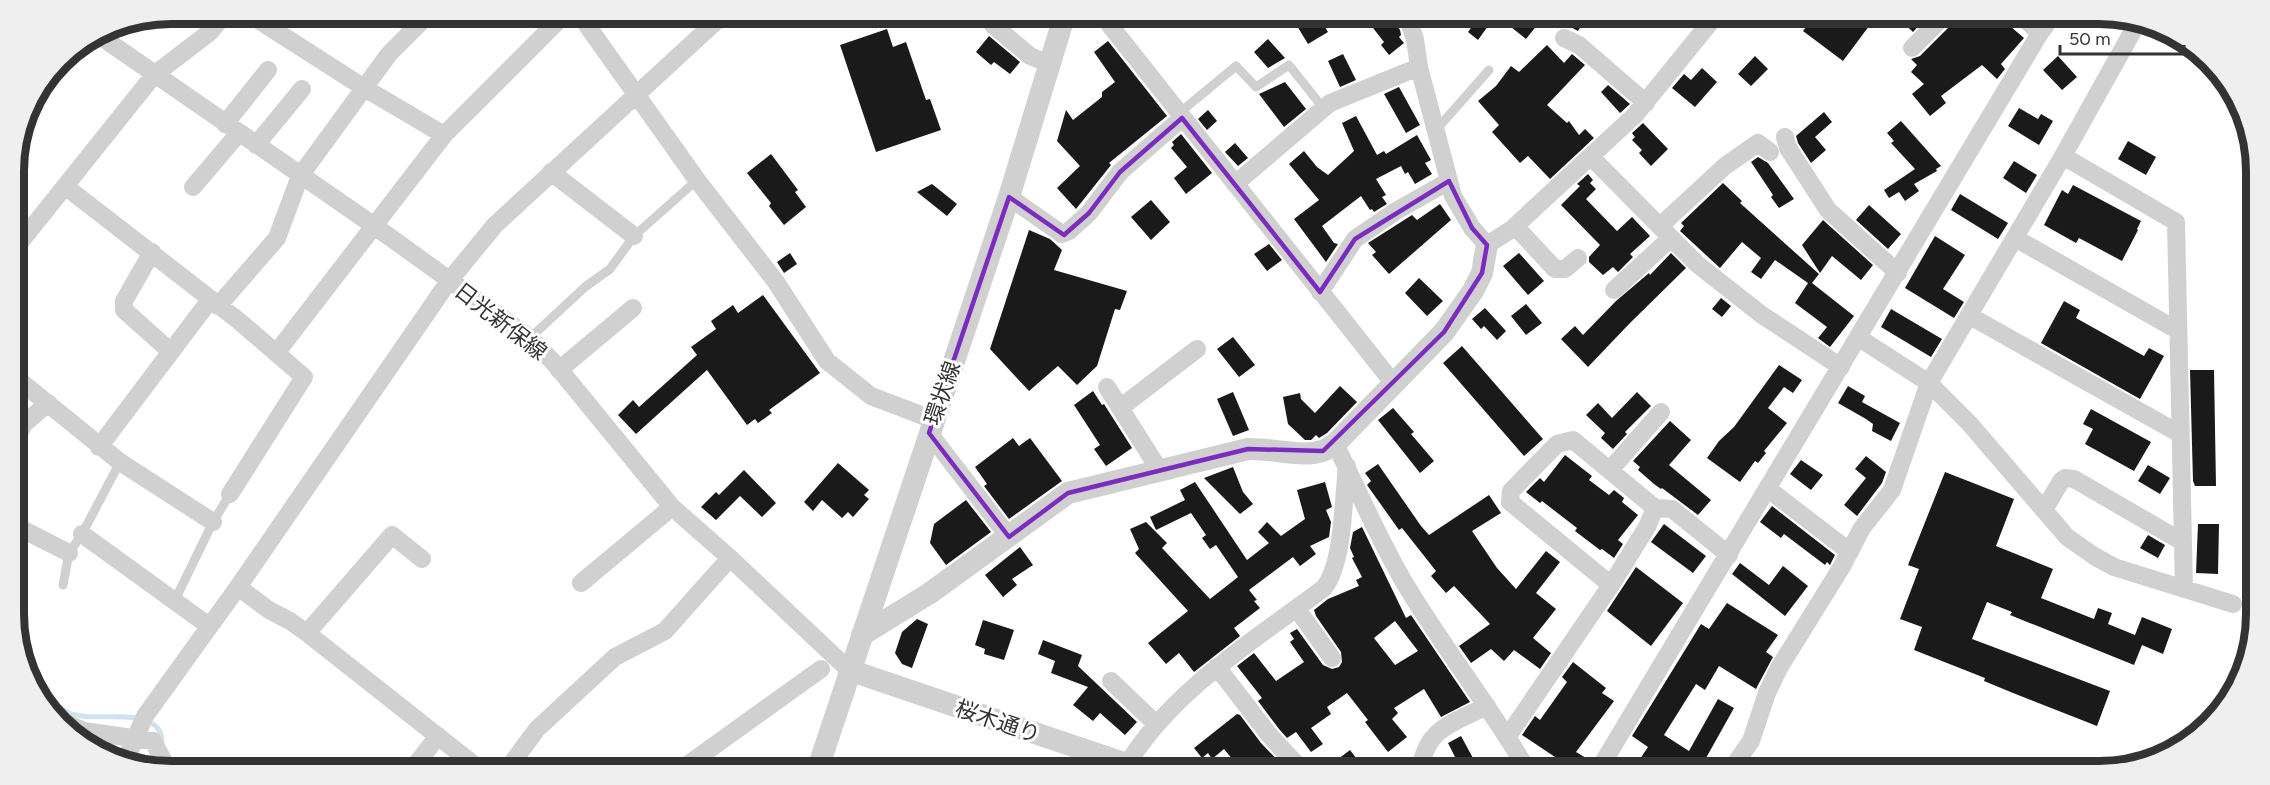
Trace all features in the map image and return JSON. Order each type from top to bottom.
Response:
[{"type":"street","points":[[24,238],[154,75],[210,32],[217,24]]},
{"type":"street","points":[[265,24],[366,89],[444,135]]},
{"type":"street","points":[[99,447],[170,351],[277,238],[300,176],[366,89],[389,54],[419,24]]},
{"type":"street","points":[[277,352],[444,135],[555,24]]},
{"type":"street","points":[[586,24],[697,180],[776,282],[827,361],[871,396],[931,426],[1009,537]]},
{"type":"street","points":[[129,754],[145,716],[238,587],[449,281],[495,225],[713,24]]},
{"type":"street","points":[[993,24],[1030,56],[1050,64]]},
{"type":"street","name":"環状線","points":[[820,761],[1009,197],[1062,24]]},
{"type":"street","points":[[1109,24],[1394,384]]},
{"type":"street","points":[[1410,24],[1453,195],[1472,228],[1487,245]]},
{"type":"street","points":[[862,635],[930,593],[1068,494],[1248,449],[1311,452],[1323,451],[1335,444],[1444,332],[1467,300],[1482,273],[1487,245],[1515,226],[1646,103],[1708,24]]},
{"type":"street","points":[[1912,48],[1936,24]]},
{"type":"street","points":[[2030,24],[2040,33]]},
{"type":"street","points":[[1604,761],[2047,24]]},
{"type":"street","points":[[1737,761],[1751,741],[1767,693],[1779,668],[1850,552],[1862,528],[1892,490],[1929,383],[2063,156],[2134,29]]},
{"type":"street","points":[[1564,38],[1579,45],[1646,103]]},
{"type":"street","name":"日光新保線","points":[[105,40],[373,225],[530,338],[672,507],[849,670]]},
{"type":"street","points":[[1234,184],[1324,109],[1348,95],[1419,67]]},
{"type":"street","points":[[194,187],[268,70]]},
{"type":"street","points":[[256,145],[302,89]]},
{"type":"street","points":[[1009,197],[1062,234],[1069,231],[1089,213],[1120,172],[1180,116]]},
{"type":"street","points":[[1785,137],[1788,148],[1828,210],[1898,273]]},
{"type":"street","points":[[1614,290],[1725,166],[1758,143],[1770,152]]},
{"type":"street","points":[[2063,156],[2176,222],[2181,541],[2184,589]]},
{"type":"street","points":[[1591,157],[1697,264],[1729,290],[1842,366]]},
{"type":"street","points":[[550,172],[634,236]]},
{"type":"street","points":[[1320,292],[1355,239],[1449,181]]},
{"type":"street","points":[[66,187],[152,252],[277,352],[304,377],[230,494]]},
{"type":"street","points":[[1515,226],[1555,269],[1565,269],[1578,258]]},
{"type":"street","points":[[2015,238],[2177,330]]},
{"type":"street","points":[[152,252],[124,301],[124,310],[170,351]]},
{"type":"street","points":[[559,370],[633,308]]},
{"type":"street","points":[[1970,316],[2180,434]]},
{"type":"street","points":[[1859,338],[1929,383],[1969,423],[2067,537],[2114,567],[2233,604]]},
{"type":"street","points":[[1120,408],[1197,349]]},
{"type":"street","points":[[24,384],[99,447],[213,522]]},
{"type":"street","points":[[1107,387],[1160,471]]},
{"type":"street","points":[[24,424],[48,403]]},
{"type":"street","points":[[1610,470],[1661,412]]},
{"type":"street","points":[[1611,585],[1510,502],[1510,491],[1557,444],[1573,440],[1654,508],[1672,509],[1729,555]]},
{"type":"street","points":[[1335,444],[1385,550],[1408,589],[1508,736],[1522,761]]},
{"type":"street","points":[[1137,761],[1137,747],[1156,724],[1218,667],[1324,588],[1332,578],[1337,561],[1347,466]]},
{"type":"street","points":[[2044,510],[2061,481],[2065,478],[2074,479],[2181,541]]},
{"type":"street","points":[[1768,489],[1850,552]]},
{"type":"street","points":[[581,584],[672,507]]},
{"type":"street","points":[[1508,736],[1611,585],[1647,527],[1654,508]]},
{"type":"street","points":[[24,530],[69,553]]},
{"type":"street","points":[[82,534],[209,626]]},
{"type":"street","points":[[307,633],[392,534],[422,559]]},
{"type":"street","points":[[513,761],[537,729],[615,657],[665,631],[730,558]]},
{"type":"street","points":[[238,587],[269,610],[307,633],[469,761]]},
{"type":"street","points":[[1297,609],[1332,658]]},
{"type":"street","points":[[1218,667],[1270,736],[1293,761]]},
{"type":"street","points":[[693,761],[821,669]]},
{"type":"street","name":"桜木通り","points":[[849,670],[1116,761]]},
{"type":"street","points":[[1111,681],[1156,724]]},
{"type":"street","points":[[1422,761],[1426,746],[1440,729],[1487,706]]},
{"type":"street","points":[[82,730],[153,741],[163,761]]},
{"type":"street","points":[[419,761],[438,736]]},
{"type":"lane","points":[[1180,116],[1236,66],[1256,87],[1289,65],[1324,109]]},
{"type":"lane","points":[[1436,130],[1489,70]]},
{"type":"lane","points":[[530,338],[585,287],[610,269],[634,236],[697,180]]},
{"type":"lane","points":[[63,585],[69,553],[82,534],[120,462]]},
{"type":"lane","points":[[175,600],[213,522],[230,494]]},
{"type":"highlighted area","points":[[1182,118],[1320,292],[1355,239],[1449,181],[1472,228],[1487,245],[1482,273],[1444,332],[1323,451],[1248,449],[1068,493],[1009,537],[929,433],[1009,197],[1064,235],[1089,213],[1120,172]]},
{"type":"building","points":[[1296,24],[1323,24],[1328,32],[1308,44]]},
{"type":"building","points":[[1378,24],[1395,24],[1400,30],[1399,37],[1404,43],[1389,55],[1381,45],[1384,42],[1373,28]]},
{"type":"building","points":[[1474,24],[1490,24],[1478,40],[1468,32]]},
{"type":"building","points":[[1507,24],[1538,24],[1526,39]]},
{"type":"building","points":[[1565,24],[1582,24],[1578,31]]},
{"type":"building","points":[[1808,24],[1871,24],[1843,61],[1803,31]]},
{"type":"building","points":[[1905,24],[1920,24],[1913,32]]},
{"type":"building","points":[[1952,24],[2012,24],[2010,26],[2024,38],[2001,64],[2005,69],[1997,79],[1982,65],[1941,96],[1946,103],[1930,116],[1912,94],[1924,84],[1911,72],[1917,65],[1911,59],[1920,56]]},
{"type":"building","points":[[887,29],[893,47],[906,42],[926,100],[930,99],[941,130],[876,152],[840,45]]},
{"type":"building","points":[[989,36],[1020,62],[1010,74],[994,62],[991,65],[976,52]]},
{"type":"building","points":[[1268,39],[1285,58],[1268,68],[1254,52]]},
{"type":"building","points":[[1108,41],[1167,116],[1109,163],[1111,165],[1076,209],[1057,188],[1080,166],[1057,141],[1066,110],[1073,120],[1102,97],[1102,92],[1115,82],[1094,52]]},
{"type":"building","points":[[1547,45],[1564,63],[1572,54],[1585,65],[1547,105],[1567,123],[1569,121],[1579,135],[1585,129],[1594,138],[1550,179],[1528,156],[1520,163],[1492,132],[1499,125],[1478,101],[1496,86],[1511,66],[1519,72]]},
{"type":"building","points":[[1343,54],[1356,80],[1340,87],[1328,61]]},
{"type":"building","points":[[1755,56],[1768,69],[1751,86],[1738,74]]},
{"type":"building","points":[[2058,56],[2077,77],[2062,90],[2043,70]]},
{"type":"building","points":[[1702,68],[1717,82],[1695,107],[1672,88],[1684,74],[1691,80]]},
{"type":"building","points":[[1285,82],[1306,109],[1284,127],[1259,94]]},
{"type":"building","points":[[1608,85],[1630,104],[1620,113],[1601,92]]},
{"type":"building","points":[[1399,87],[1420,125],[1406,133],[1384,94]]},
{"type":"building","points":[[2019,108],[2038,119],[2041,114],[2053,121],[2039,145],[2008,126]]},
{"type":"building","points":[[1208,110],[1217,121],[1207,130],[1198,119]]},
{"type":"building","points":[[1824,112],[1832,122],[1815,137],[1826,150],[1811,163],[1796,136]]},
{"type":"building","points":[[1356,116],[1377,155],[1384,151],[1386,154],[1417,135],[1431,160],[1425,163],[1432,174],[1415,184],[1408,172],[1405,174],[1401,166],[1376,179],[1386,195],[1382,197],[1387,204],[1374,212],[1370,210],[1361,196],[1322,226],[1334,243],[1338,244],[1326,262],[1294,219],[1319,200],[1289,164],[1304,151],[1317,167],[1328,175],[1354,151],[1342,123]]},
{"type":"building","points":[[1901,121],[1941,166],[1936,169],[1937,171],[1914,184],[1919,191],[1905,201],[1899,192],[1889,198],[1884,190],[1915,169],[1891,143],[1894,141],[1887,133]]},
{"type":"building","points":[[1643,123],[1668,149],[1651,166],[1639,153],[1642,150],[1632,140],[1635,137],[1632,133]]},
{"type":"building","points":[[1181,134],[1212,173],[1186,194],[1174,178],[1187,167],[1171,148],[1174,145],[1172,142]]},
{"type":"building","points":[[2128,141],[2156,157],[2146,175],[2118,159]]},
{"type":"building","points":[[1235,143],[1248,158],[1238,166],[1225,152]]},
{"type":"building","points":[[771,154],[798,190],[795,192],[806,207],[784,225],[769,206],[771,203],[747,173]]},
{"type":"building","points":[[1758,157],[1768,163],[1794,199],[1779,208],[1751,162]]},
{"type":"building","points":[[2014,161],[2037,175],[2026,193],[2003,178]]},
{"type":"building","points":[[1588,174],[1593,180],[1590,183],[1596,189],[1586,199],[1617,231],[1632,217],[1650,236],[1630,254],[1633,257],[1618,272],[1613,267],[1603,275],[1589,262],[1589,257],[1600,245],[1561,205],[1580,186],[1577,184]]},
{"type":"building","points":[[1723,183],[1742,201],[1740,203],[1819,274],[1812,283],[1854,316],[1830,347],[1818,338],[1827,327],[1795,303],[1808,283],[1775,260],[1761,279],[1751,272],[1761,258],[1742,242],[1720,268],[1680,231],[1684,226],[1681,223]]},
{"type":"building","points":[[932,184],[957,204],[947,216],[917,192]]},
{"type":"building","points":[[2073,185],[2141,221],[2122,261],[2079,238],[2076,243],[2044,225],[2062,190],[2068,194]]},
{"type":"building","points":[[1960,194],[2008,223],[1998,239],[1951,210]]},
{"type":"building","points":[[1151,200],[1170,222],[1151,240],[1131,217]]},
{"type":"building","points":[[1440,204],[1451,220],[1389,274],[1372,255],[1376,252],[1368,243],[1412,215],[1417,220]]},
{"type":"building","points":[[1869,205],[1901,234],[1888,249],[1856,220]]},
{"type":"building","points":[[1823,220],[1873,265],[1861,280],[1832,256],[1820,273],[1802,245]]},
{"type":"building","points":[[1029,230],[1050,239],[1062,250],[1054,270],[1127,291],[1120,310],[1115,309],[1097,366],[1077,385],[1058,366],[1029,391],[990,349]]},
{"type":"building","points":[[1935,236],[1965,255],[1943,289],[1964,302],[1954,318],[1905,288]]},
{"type":"building","points":[[1269,244],[1282,260],[1267,271],[1254,254]]},
{"type":"building","points":[[790,253],[797,264],[784,273],[777,262]]},
{"type":"building","points":[[1519,253],[1544,281],[1528,295],[1503,266]]},
{"type":"building","points":[[1671,253],[1686,268],[1588,367],[1561,339],[1575,326],[1583,335],[1616,301],[1649,273],[1650,275]]},
{"type":"building","points":[[1419,278],[1443,301],[1427,316],[1405,293]]},
{"type":"building","points":[[763,295],[820,373],[769,410],[772,413],[758,423],[755,419],[747,425],[707,370],[636,434],[618,415],[633,400],[639,407],[697,355],[691,347],[716,329],[711,321],[733,305],[738,313]]},
{"type":"building","points":[[1721,298],[1731,306],[1722,317],[1712,309]]},
{"type":"building","points":[[2064,301],[2080,310],[2076,318],[2144,356],[2149,348],[2164,356],[2140,399],[2041,343]]},
{"type":"building","points":[[1526,304],[1542,323],[1526,335],[1511,316]]},
{"type":"building","points":[[1485,308],[1506,331],[1497,340],[1484,326],[1481,329],[1472,319]]},
{"type":"building","points":[[1891,309],[1942,339],[1931,357],[1881,327]]},
{"type":"building","points":[[1233,337],[1255,365],[1239,377],[1217,349]]},
{"type":"building","points":[[1462,346],[1543,439],[1524,456],[1443,363]]},
{"type":"building","points":[[1779,365],[1802,380],[1793,393],[1784,387],[1768,408],[1787,423],[1764,451],[1766,453],[1758,463],[1755,461],[1740,482],[1707,458],[1719,441],[1734,427]]},
{"type":"building","points":[[2190,370],[2214,370],[2216,486],[2195,486],[2193,481]]},
{"type":"building","points":[[1340,386],[1357,402],[1327,433],[1319,438],[1316,435],[1311,440],[1305,440],[1288,424],[1283,397],[1300,393],[1301,399],[1315,413]]},
{"type":"building","points":[[1848,386],[1865,396],[1862,402],[1900,423],[1891,441],[1872,431],[1873,424],[1838,403]]},
{"type":"building","points":[[1093,391],[1132,448],[1106,466],[1094,449],[1100,445],[1074,405]]},
{"type":"building","points":[[1233,392],[1249,430],[1233,436],[1217,399]]},
{"type":"building","points":[[1637,392],[1651,406],[1625,432],[1627,434],[1613,449],[1601,438],[1605,433],[1586,415],[1598,403],[1612,418]]},
{"type":"building","points":[[1393,408],[1414,432],[1411,434],[1434,461],[1420,473],[1378,420]]},
{"type":"building","points":[[2091,409],[2151,442],[2134,471],[2085,444],[2093,429],[2083,424]]},
{"type":"building","points":[[1670,421],[1691,440],[1669,465],[1711,500],[1698,515],[1654,484],[1638,470],[1640,467],[1633,461]]},
{"type":"building","points":[[1013,438],[1019,446],[1030,438],[1062,481],[1009,519],[984,486],[987,484],[975,467]]},
{"type":"building","points":[[1565,455],[1592,476],[1589,480],[1609,495],[1614,490],[1624,498],[1622,502],[1638,515],[1618,540],[1623,544],[1614,558],[1575,531],[1577,528],[1542,501],[1540,503],[1526,492],[1540,478],[1544,482]]},
{"type":"building","points":[[1866,456],[1886,472],[1882,483],[1857,516],[1844,505],[1866,478],[1855,469]]},
{"type":"building","points":[[1801,460],[1823,475],[1811,490],[1790,474]]},
{"type":"building","points":[[838,463],[869,490],[864,495],[869,499],[853,517],[848,512],[842,518],[822,500],[813,511],[804,502]]},
{"type":"building","points":[[1378,464],[1429,535],[1489,495],[1501,513],[1472,531],[1497,568],[1516,589],[1546,551],[1560,562],[1536,593],[1556,609],[1533,638],[1551,653],[1540,669],[1514,650],[1504,661],[1491,649],[1471,663],[1459,646],[1490,624],[1454,586],[1446,593],[1431,576],[1436,571],[1402,528],[1399,530],[1367,485],[1371,481],[1365,473]]},
{"type":"building","points":[[2148,465],[2170,478],[2160,494],[2138,481]]},
{"type":"building","points":[[1233,467],[1243,492],[1253,504],[1240,514],[1204,478]]},
{"type":"building","points":[[744,470],[776,503],[762,517],[740,496],[716,520],[701,507],[716,492],[719,495]]},
{"type":"building","points":[[1945,472],[2014,499],[1996,546],[2053,569],[2041,598],[2094,619],[2098,608],[2112,613],[2108,624],[2135,635],[2142,617],[2172,629],[2163,654],[2142,645],[2134,665],[2010,615],[2012,612],[1987,602],[1972,639],[2110,691],[2097,726],[1914,650],[1922,627],[1900,619],[1919,569],[1908,565]]},
{"type":"building","points":[[1195,482],[1247,560],[1269,543],[1258,532],[1267,522],[1281,536],[1305,519],[1297,490],[1325,482],[1332,507],[1326,510],[1331,522],[1329,537],[1310,546],[1316,554],[1300,566],[1293,557],[1249,590],[1260,608],[1234,628],[1240,636],[1194,672],[1179,653],[1166,664],[1148,643],[1188,611],[1135,553],[1139,549],[1130,529],[1146,522],[1167,543],[1162,548],[1210,599],[1238,577],[1216,545],[1210,549],[1202,538],[1206,535],[1191,513],[1156,530],[1150,517],[1185,500],[1180,490]]},
{"type":"building","points":[[966,500],[991,532],[946,565],[930,543],[934,524]]},
{"type":"building","points":[[1772,506],[1835,555],[1830,565],[1827,562],[1825,565],[1784,534],[1781,538],[1760,522]]},
{"type":"building","points":[[1664,524],[1706,556],[1693,573],[1651,542]]},
{"type":"building","points":[[2198,524],[2219,524],[2218,574],[2196,573]]},
{"type":"building","points":[[1362,527],[1406,618],[1411,615],[1470,702],[1441,717],[1424,689],[1394,708],[1398,713],[1392,719],[1407,737],[1388,752],[1365,722],[1368,720],[1347,693],[1327,707],[1331,714],[1311,728],[1323,744],[1311,752],[1296,732],[1287,738],[1279,729],[1258,701],[1262,698],[1237,666],[1254,653],[1276,681],[1304,662],[1290,642],[1294,639],[1290,633],[1297,629],[1323,665],[1332,669],[1339,667],[1342,662],[1341,652],[1314,610],[1328,599],[1359,586],[1356,580],[1362,577],[1352,558],[1354,557],[1350,548],[1353,532]],"holes":[[[1395,621],[1418,651],[1395,665],[1374,638]]]},
{"type":"building","points":[[2148,535],[2165,545],[2158,558],[2140,548]]},
{"type":"building","points":[[1020,547],[1033,565],[1012,579],[1017,585],[1003,597],[985,575]]},
{"type":"building","points":[[1740,563],[1769,585],[1783,566],[1808,586],[1785,616],[1732,574]]},
{"type":"building","points":[[1636,567],[1683,603],[1651,646],[1607,611]]},
{"type":"building","points":[[1727,603],[1778,635],[1766,652],[1773,657],[1756,689],[1719,666],[1705,690],[1696,684],[1664,735],[1689,751],[1718,699],[1734,708],[1704,761],[1674,761],[1667,757],[1664,761],[1639,761],[1648,747],[1632,736],[1701,624],[1709,629]]},
{"type":"building","points":[[917,619],[928,624],[912,668],[902,664],[895,653],[902,632]]},
{"type":"building","points":[[983,620],[1014,630],[1004,660],[984,654],[985,649],[975,645]]},
{"type":"building","points":[[1043,640],[1082,655],[1078,666],[1137,722],[1125,735],[1100,713],[1093,721],[1073,705],[1088,687],[1051,673],[1055,661],[1038,654]]},
{"type":"building","points":[[1573,662],[1606,688],[1602,693],[1614,701],[1576,752],[1591,761],[1561,761],[1522,735],[1535,716],[1540,720],[1567,682],[1562,677]]},
{"type":"building","points":[[1237,714],[1278,761],[1234,761],[1224,749],[1212,759],[1208,753],[1202,758],[1194,748]]},
{"type":"building","points":[[1461,736],[1475,761],[1457,761],[1448,743]]},
{"type":"building","points":[[1350,750],[1358,761],[1336,761]]},
{"type":"waterway","points":[[56,704],[69,713],[79,716],[142,719],[152,723],[160,731],[162,744]]}]
